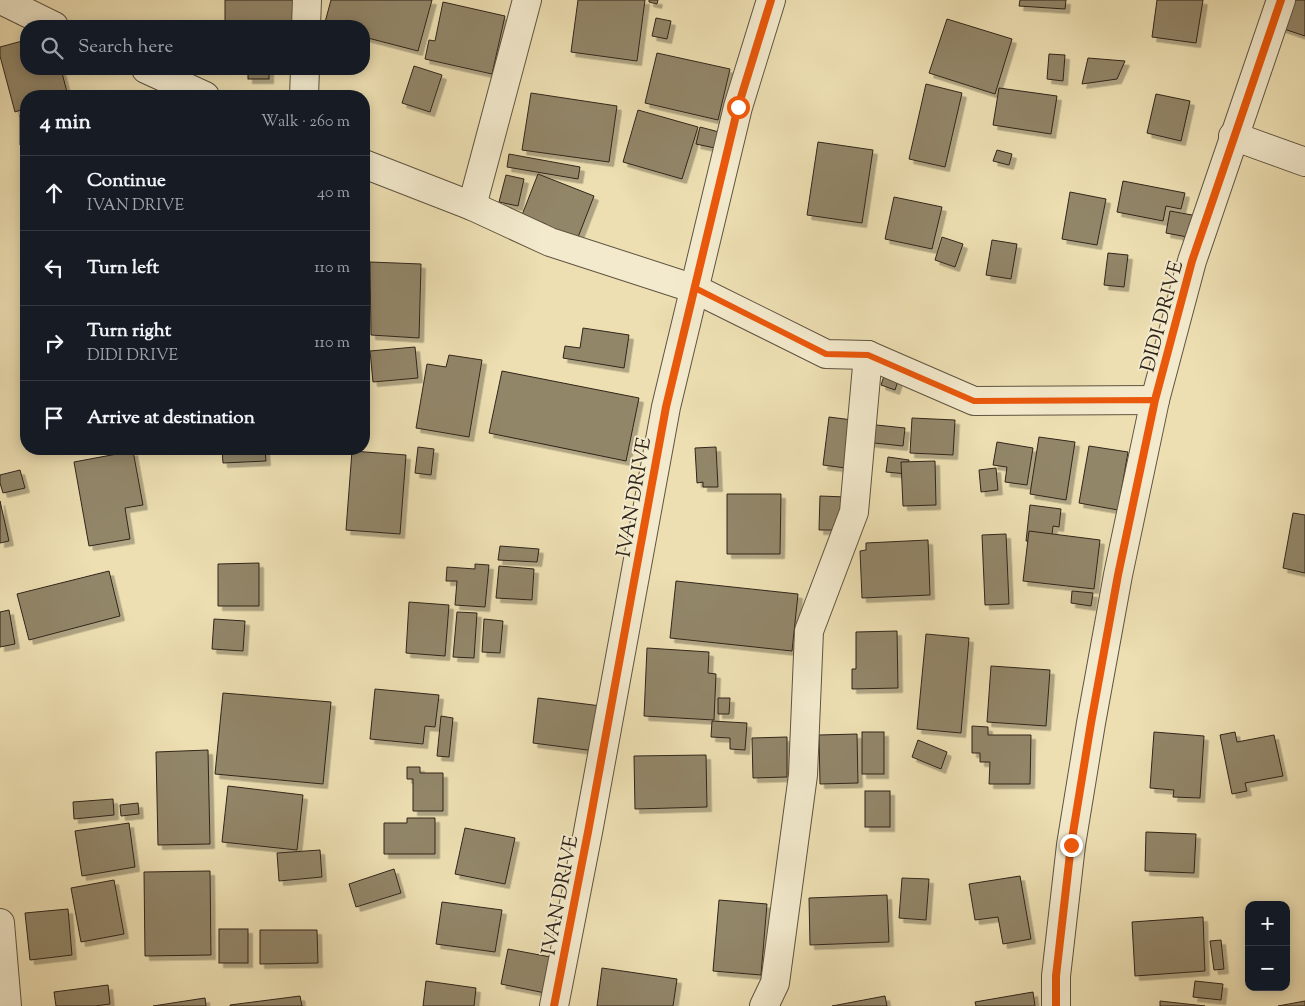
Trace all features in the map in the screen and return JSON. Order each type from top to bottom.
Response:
[{"type":"street","points":[[1,0],[42,20]]},
{"type":"street","points":[[306,20],[307,0]]},
{"type":"street","points":[[472,206],[527,0]]},
{"type":"street","name":"IVAN DRIVE","points":[[554,1006],[666,408],[738,107],[770,0]]},
{"type":"street","name":"DIDI DRIVE","points":[[1056,1006],[1056,976],[1071,845],[1118,575],[1155,400],[1192,261],[1280,0]]},
{"type":"street","points":[[159,75],[192,90]]},
{"type":"street","points":[[304,90],[305,75]]},
{"type":"street","points":[[1233,136],[1305,162]]},
{"type":"street","points":[[370,166],[472,206],[550,242],[695,288],[826,354],[868,355],[974,401],[1155,400]]},
{"type":"street","points":[[764,1006],[775,983],[803,775],[809,631],[854,512],[868,355]]},
{"type":"street","points":[[0,923],[7,1006]]},
{"type":"building","points":[[225,0],[296,0],[296,20],[225,20]]},
{"type":"building","points":[[331,0],[432,0],[418,51],[370,39],[370,20],[326,20]]},
{"type":"building","points":[[578,0],[645,0],[637,61],[571,52]]},
{"type":"building","points":[[649,0],[658,0],[657,4],[649,2]]},
{"type":"building","points":[[1020,0],[1066,0],[1065,9],[1019,6]]},
{"type":"building","points":[[1157,0],[1203,0],[1196,43],[1152,37]]},
{"type":"building","points":[[1287,0],[1305,0],[1305,36],[1278,27]]},
{"type":"building","points":[[443,2],[505,16],[492,74],[425,59],[429,40],[435,41]]},
{"type":"building","points":[[656,18],[671,21],[667,39],[652,36]]},
{"type":"building","points":[[947,19],[1012,39],[995,94],[929,73]]},
{"type":"building","points":[[20,42],[20,75],[63,75],[66,90],[20,90],[20,110],[15,112],[0,56],[0,47]]},
{"type":"building","points":[[657,53],[730,69],[718,120],[645,103]]},
{"type":"building","points":[[1049,54],[1065,55],[1063,81],[1047,79]]},
{"type":"building","points":[[1088,58],[1125,61],[1117,79],[1082,84]]},
{"type":"building","points":[[414,66],[442,75],[430,112],[402,103]]},
{"type":"building","points":[[248,75],[269,75],[269,79],[248,79]]},
{"type":"building","points":[[926,84],[962,93],[945,167],[909,159]]},
{"type":"building","points":[[999,88],[1057,96],[1051,134],[993,125]]},
{"type":"building","points":[[531,93],[617,106],[609,162],[522,150]]},
{"type":"building","points":[[1156,94],[1190,101],[1181,141],[1147,133]]},
{"type":"building","points":[[638,110],[698,127],[682,179],[623,162]]},
{"type":"building","points":[[700,127],[719,132],[715,148],[696,144]]},
{"type":"building","points":[[818,142],[873,150],[862,223],[807,215]]},
{"type":"building","points":[[997,150],[1012,154],[1009,165],[993,161]]},
{"type":"building","points":[[509,154],[580,167],[578,179],[507,167]]},
{"type":"building","points":[[538,174],[594,196],[575,245],[543,232],[546,224],[522,215]]},
{"type":"building","points":[[506,175],[524,179],[518,206],[499,202]]},
{"type":"building","points":[[1123,181],[1185,193],[1181,209],[1166,206],[1163,221],[1117,212]]},
{"type":"building","points":[[1070,192],[1106,199],[1097,245],[1062,239]]},
{"type":"building","points":[[894,197],[942,207],[932,249],[885,239]]},
{"type":"building","points":[[1170,211],[1203,217],[1198,239],[1166,233]]},
{"type":"building","points":[[942,237],[963,244],[955,267],[935,260]]},
{"type":"building","points":[[992,240],[1017,244],[1011,279],[986,275]]},
{"type":"building","points":[[1108,253],[1128,255],[1124,287],[1104,285]]},
{"type":"building","points":[[370,262],[421,264],[419,338],[371,335]]},
{"type":"building","points":[[583,328],[629,335],[624,368],[563,358],[565,346],[580,348]]},
{"type":"building","points":[[415,347],[418,378],[373,382],[370,351]]},
{"type":"building","points":[[449,355],[482,360],[469,437],[416,428],[427,364],[446,367]]},
{"type":"building","points":[[886,370],[900,375],[895,390],[881,385]]},
{"type":"building","points":[[502,371],[639,398],[626,461],[489,433]]},
{"type":"building","points":[[829,417],[860,421],[853,469],[823,465]]},
{"type":"building","points":[[912,418],[955,420],[953,455],[910,453]]},
{"type":"building","points":[[867,424],[905,428],[903,446],[865,442]]},
{"type":"building","points":[[1039,437],[1075,442],[1066,500],[1030,494]]},
{"type":"building","points":[[997,442],[1033,448],[1027,485],[1005,482],[1007,467],[993,465]]},
{"type":"building","points":[[1089,446],[1128,452],[1118,510],[1079,503]]},
{"type":"building","points":[[418,447],[434,449],[431,475],[415,473]]},
{"type":"building","points":[[716,447],[718,487],[703,487],[703,482],[697,483],[695,448]]},
{"type":"building","points":[[370,452],[406,455],[400,534],[346,530],[352,455],[370,455]]},
{"type":"building","points":[[112,455],[134,455],[143,505],[125,508],[130,539],[89,546],[74,462]]},
{"type":"building","points":[[222,455],[266,455],[266,461],[223,463]]},
{"type":"building","points":[[888,457],[909,460],[907,474],[886,472]]},
{"type":"building","points":[[935,461],[936,505],[903,506],[901,462]]},
{"type":"building","points":[[996,468],[998,490],[981,492],[979,470]]},
{"type":"building","points":[[20,470],[25,488],[3,493],[0,475]]},
{"type":"building","points":[[727,494],[781,494],[780,554],[727,554]]},
{"type":"building","points":[[820,496],[846,497],[845,530],[819,530]]},
{"type":"building","points":[[0,501],[9,541],[0,543]]},
{"type":"building","points":[[1030,505],[1061,509],[1059,527],[1053,526],[1051,544],[1026,541]]},
{"type":"building","points":[[1293,513],[1305,515],[1305,573],[1283,568]]},
{"type":"building","points":[[1029,531],[1100,540],[1094,589],[1023,581]]},
{"type":"building","points":[[1006,534],[1009,604],[985,605],[982,535]]},
{"type":"building","points":[[928,540],[930,595],[862,598],[860,551],[866,550],[866,543]]},
{"type":"building","points":[[500,546],[539,549],[537,562],[498,560]]},
{"type":"building","points":[[259,563],[259,606],[218,606],[218,564]]},
{"type":"building","points":[[475,564],[489,565],[485,607],[455,605],[457,581],[446,581],[447,567],[475,569]]},
{"type":"building","points":[[499,566],[534,569],[532,600],[496,598]]},
{"type":"building","points":[[109,571],[120,616],[29,640],[17,594]]},
{"type":"building","points":[[676,581],[798,594],[792,651],[670,638]]},
{"type":"building","points":[[1072,591],[1093,593],[1091,606],[1071,603]]},
{"type":"building","points":[[409,602],[449,605],[445,656],[406,653]]},
{"type":"building","points":[[9,610],[15,644],[0,647],[0,612]]},
{"type":"building","points":[[457,612],[477,613],[474,658],[453,657]]},
{"type":"building","points":[[214,619],[245,621],[243,651],[212,649]]},
{"type":"building","points":[[484,619],[503,621],[500,653],[482,652]]},
{"type":"building","points":[[897,631],[898,688],[852,689],[852,669],[856,669],[856,632]]},
{"type":"building","points":[[926,634],[969,638],[961,733],[917,729]]},
{"type":"building","points":[[647,648],[709,652],[708,673],[716,674],[714,720],[644,716]]},
{"type":"building","points":[[991,666],[1050,670],[1046,726],[987,722]]},
{"type":"building","points":[[375,689],[439,695],[435,727],[425,726],[423,744],[370,739]]},
{"type":"building","points":[[223,693],[331,702],[323,784],[215,774]]},
{"type":"building","points":[[538,698],[601,706],[595,751],[533,743]]},
{"type":"building","points":[[718,698],[730,698],[729,714],[718,714]]},
{"type":"building","points":[[441,716],[453,718],[449,757],[437,756]]},
{"type":"building","points":[[712,721],[747,723],[745,750],[730,749],[730,738],[711,737]]},
{"type":"building","points":[[972,726],[988,727],[988,735],[1031,735],[1030,784],[989,784],[990,762],[980,762],[980,753],[972,753]]},
{"type":"building","points":[[862,732],[884,732],[884,774],[862,774]]},
{"type":"building","points":[[1154,732],[1204,736],[1200,798],[1173,797],[1174,790],[1150,788]]},
{"type":"building","points":[[1235,732],[1237,742],[1274,735],[1283,776],[1245,783],[1247,791],[1232,794],[1220,735]]},
{"type":"building","points":[[857,734],[858,783],[820,784],[819,735]]},
{"type":"building","points":[[787,737],[787,777],[753,778],[752,738]]},
{"type":"building","points":[[918,740],[947,752],[941,769],[912,757]]},
{"type":"building","points":[[208,750],[210,844],[158,845],[156,752]]},
{"type":"building","points":[[706,755],[707,807],[635,809],[634,756]]},
{"type":"building","points":[[407,767],[420,767],[420,773],[443,773],[443,811],[413,811],[413,779],[407,779]]},
{"type":"building","points":[[228,786],[303,795],[297,850],[222,842]]},
{"type":"building","points":[[865,791],[890,791],[890,827],[865,827]]},
{"type":"building","points":[[113,799],[114,815],[74,819],[73,802]]},
{"type":"building","points":[[138,803],[139,814],[121,816],[120,805]]},
{"type":"building","points":[[407,818],[435,818],[435,854],[384,854],[384,823],[407,823]]},
{"type":"building","points":[[129,823],[135,867],[82,876],[75,831]]},
{"type":"building","points":[[465,828],[515,838],[505,884],[455,874]]},
{"type":"building","points":[[1146,832],[1196,834],[1194,873],[1145,871]]},
{"type":"building","points":[[320,850],[322,877],[279,881],[277,853]]},
{"type":"building","points":[[394,869],[401,893],[356,907],[349,884]]},
{"type":"building","points":[[210,871],[211,955],[145,956],[144,872]]},
{"type":"building","points":[[1020,876],[1031,939],[1003,944],[998,917],[975,920],[969,884]]},
{"type":"building","points":[[902,878],[929,879],[926,920],[899,918]]},
{"type":"building","points":[[114,880],[124,934],[81,942],[71,888]]},
{"type":"building","points":[[887,895],[889,942],[810,945],[809,898]]},
{"type":"building","points":[[719,900],[767,904],[761,975],[713,971]]},
{"type":"building","points":[[442,902],[502,910],[495,952],[436,944]]},
{"type":"building","points":[[68,909],[72,955],[30,960],[25,913]]},
{"type":"building","points":[[1203,917],[1205,971],[1135,976],[1132,922]]},
{"type":"building","points":[[219,929],[248,929],[248,963],[219,963]]},
{"type":"building","points":[[260,930],[317,930],[318,963],[260,964]]},
{"type":"building","points":[[1221,940],[1224,969],[1214,970],[1210,941]]},
{"type":"building","points":[[508,949],[561,959],[555,995],[501,984]]},
{"type":"building","points":[[602,968],[677,979],[673,1006],[597,1006]]},
{"type":"building","points":[[426,981],[476,988],[474,1006],[423,1006]]},
{"type":"building","points":[[1195,981],[1223,984],[1221,1000],[1193,997]]},
{"type":"building","points":[[108,985],[110,1004],[56,1006],[54,992]]},
{"type":"building","points":[[1033,992],[1035,1006],[976,1006],[975,1002]]},
{"type":"building","points":[[300,996],[302,1006],[230,1006],[230,1005]]},
{"type":"building","points":[[885,996],[887,1006],[832,1006]]},
{"type":"building","points":[[205,998],[206,1006],[153,1006]]},
{"type":"building","points":[[1160,1001],[1205,1006],[1160,1006]]},
{"type":"building","points":[[1305,1001],[1305,1006],[1278,1006]]},
{"type":"cycle path","points":[[554,1006],[666,407],[738,107],[771,0]]},
{"type":"cycle path","points":[[1056,1006],[1056,976],[1071,845],[1118,575],[1155,400],[1192,261],[1281,0]]},
{"type":"route","points":[[738,107],[695,288],[826,354],[868,355],[974,401],[1155,400],[1118,575],[1071,845]]}]
